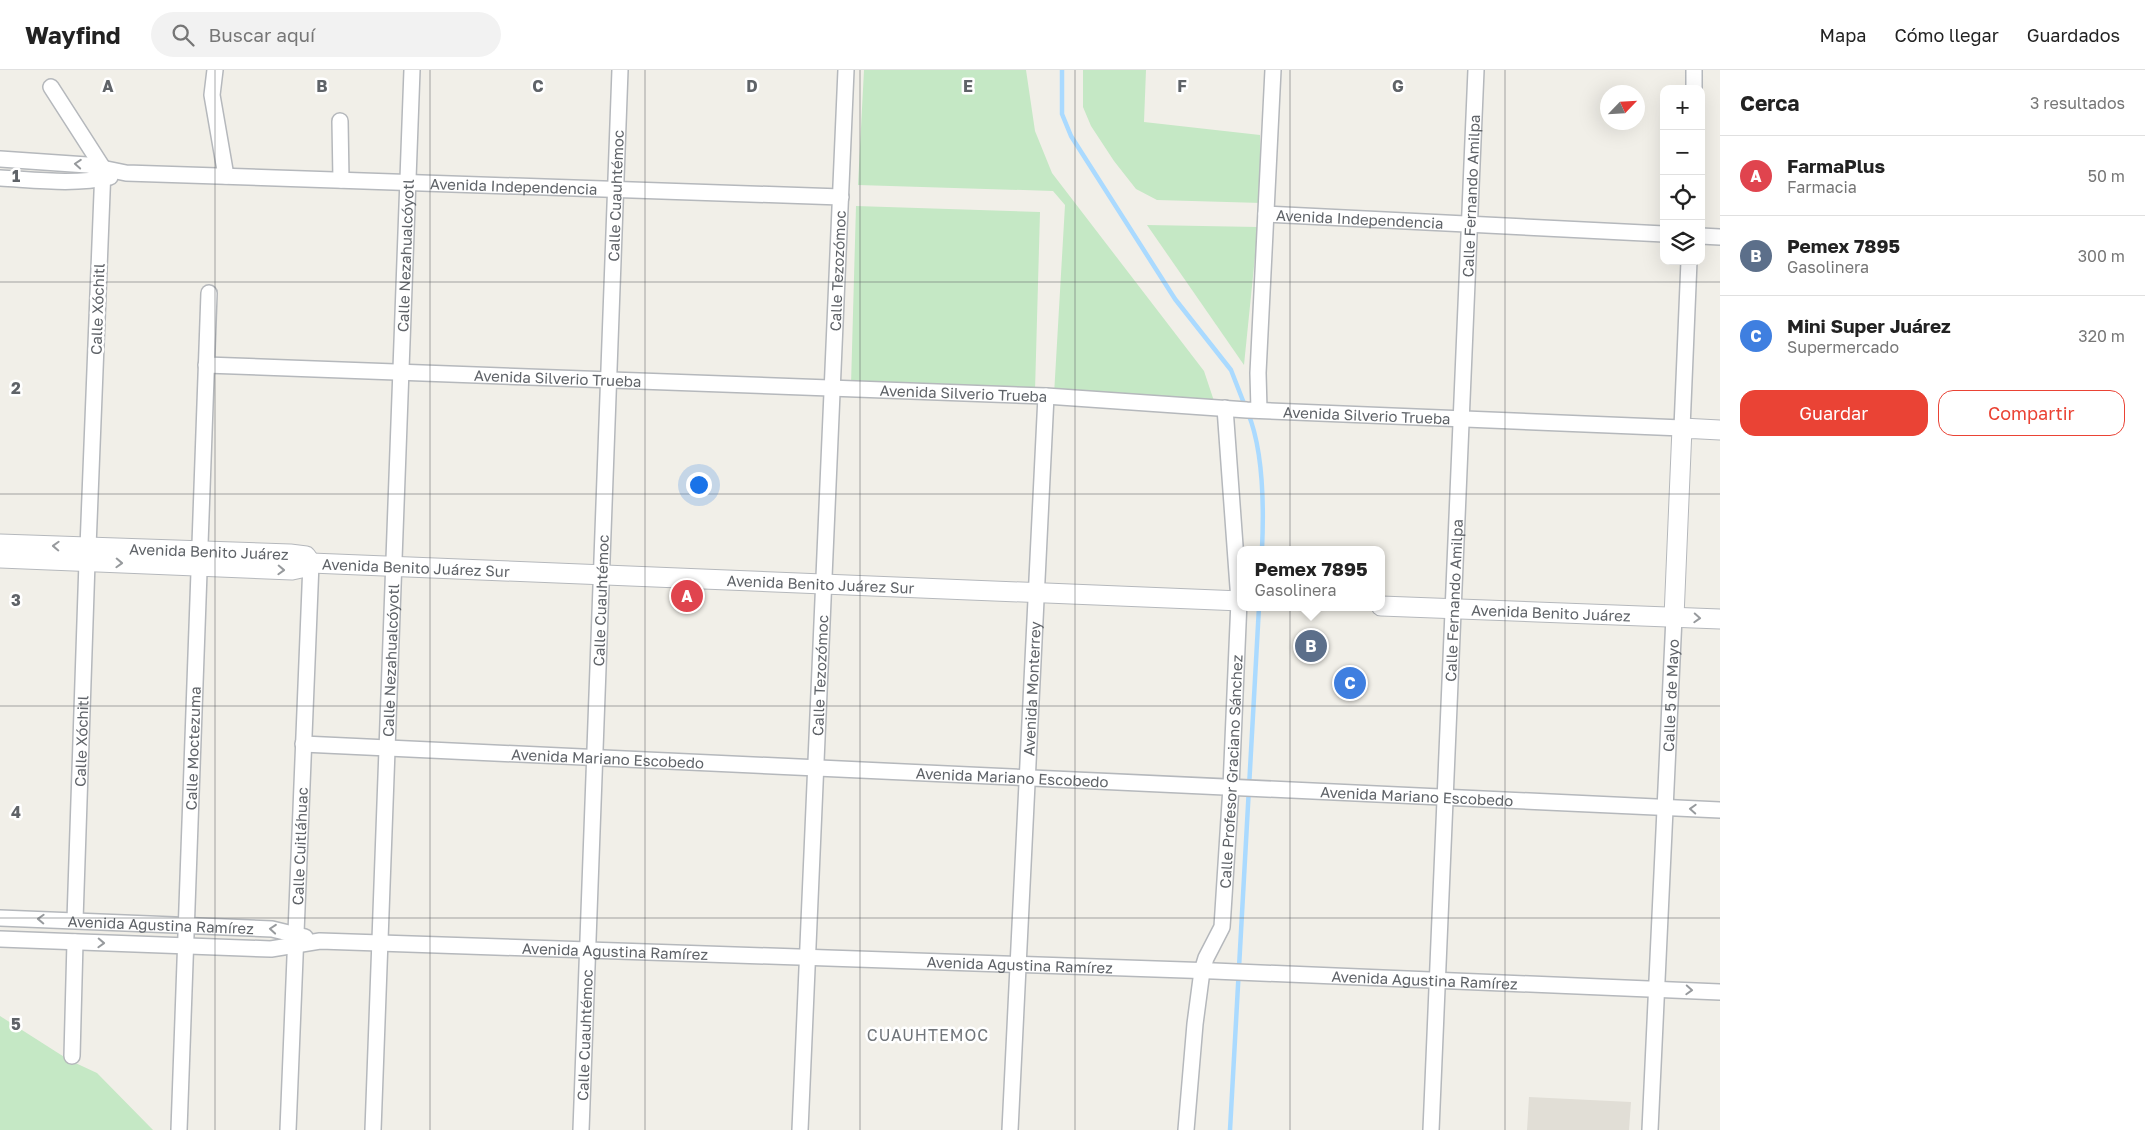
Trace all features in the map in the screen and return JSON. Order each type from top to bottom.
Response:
[{"type":"street","points":[[215,70],[212,96],[226,176]]},
{"type":"street","name":"Calle Nezahualcóyotl","points":[[373,1130],[412,70]]},
{"type":"street","name":"Calle Cuauhtémoc","points":[[581,1130],[620,70]]},
{"type":"street","name":"Calle Tezozómoc","points":[[800,1130],[846,70]]},
{"type":"street","points":[[1259,410],[1258,373],[1273,70]]},
{"type":"street","name":"Calle Fernando Amilpa","points":[[1431,1130],[1476,70]]},
{"type":"street","points":[[1694,70],[1694,85]]},
{"type":"street","points":[[51,87],[103,174]]},
{"type":"street","points":[[340,121],[342,180]]},
{"type":"street","name":"Avenida Independencia","points":[[0,159],[87,165],[103,174]]},
{"type":"street","name":"Avenida Independencia","points":[[0,178],[68,181],[103,174],[126,173],[841,196]]},
{"type":"street","name":"Calle Xóchitl","points":[[75,920],[103,174]]},
{"type":"street","name":"Avenida Independencia","points":[[1266,214],[1660,234]]},
{"type":"street","points":[[1705,236],[1720,237]]},
{"type":"street","name":"Calle 5 de Mayo","points":[[1650,1130],[1689,265]]},
{"type":"street","name":"Calle Moctezuma","points":[[179,1130],[209,293]]},
{"type":"street","name":"Avenida Silverio Trueba","points":[[206,366],[1046,396],[1259,410],[1720,430]]},
{"type":"street","name":"Avenida Monterrey","points":[[1010,1130],[1046,396]]},
{"type":"street","name":"Calle Profesor Graciano Sánchez","points":[[1225,408],[1237,562]]},
{"type":"street","name":"Avenida Benito Juárez","points":[[0,544],[88,555]]},
{"type":"street","name":"Avenida Benito Juárez","points":[[0,558],[88,555],[200,559],[299,555],[306,556],[311,563]]},
{"type":"street","name":"Avenida Benito Juárez Sur","points":[[311,563],[1237,601]]},
{"type":"street","name":"Calle Cuitláhuac","points":[[288,1130],[311,563]]},
{"type":"street","name":"Avenida Benito Juárez","points":[[1385,606],[1720,620]]},
{"type":"street","name":"Calle Profesor Graciano Sánchez","points":[[1186,1130],[1195,1024],[1208,971],[1206,958],[1222,927],[1240,611]]},
{"type":"street","name":"Avenida Mariano Escobedo","points":[[304,744],[1720,810]]},
{"type":"street","name":"Avenida Agustina Ramírez","points":[[0,918],[272,929],[296,940]]},
{"type":"street","name":"Avenida Agustina Ramírez","points":[[0,939],[271,949],[296,940],[1253,972],[1720,992]]},
{"type":"street","points":[[72,1056],[74,942]]},
{"type":"shaded area","points":[[1529,1097],[1631,1102],[1629,1130],[1527,1130]]},
{"type":"green space","points":[[864,70],[1026,70],[1035,131],[1052,173],[1204,371],[1217,410],[1054,395],[1065,205],[1053,191],[858,185]]},
{"type":"green space","points":[[1083,70],[1146,70],[1144,122],[1260,135],[1262,203],[1157,200],[1136,189],[1114,161],[1091,126],[1083,107]]},
{"type":"green space","points":[[856,206],[1040,212],[1035,391],[851,385]]},
{"type":"green space","points":[[1147,225],[1258,227],[1244,365]]},
{"type":"green space","points":[[0,1016],[69,1060],[97,1073],[153,1130],[0,1130]]},
{"type":"building","points":[[1348,673],[1358,674],[1358,689],[1343,688],[1343,679]]},
{"type":"waterway","points":[[1062,70],[1062,114],[1071,136],[1175,299],[1231,370],[1245,406]]},
{"type":"waterway","points":[[1248,413],[1257,445],[1262,480],[1262,546]]},
{"type":"waterway","points":[[1230,1130],[1259,611]]},
{"type":"place","name":"FarmaPlus","points":[[687,596]]},
{"type":"place","name":"Pemex 7895","points":[[1311,646]]},
{"type":"place","name":"Mini Super Juárez","points":[[1350,683]]},
{"type":"district","name":"CUAUHTEMOC","points":[[928,1035]]}]
